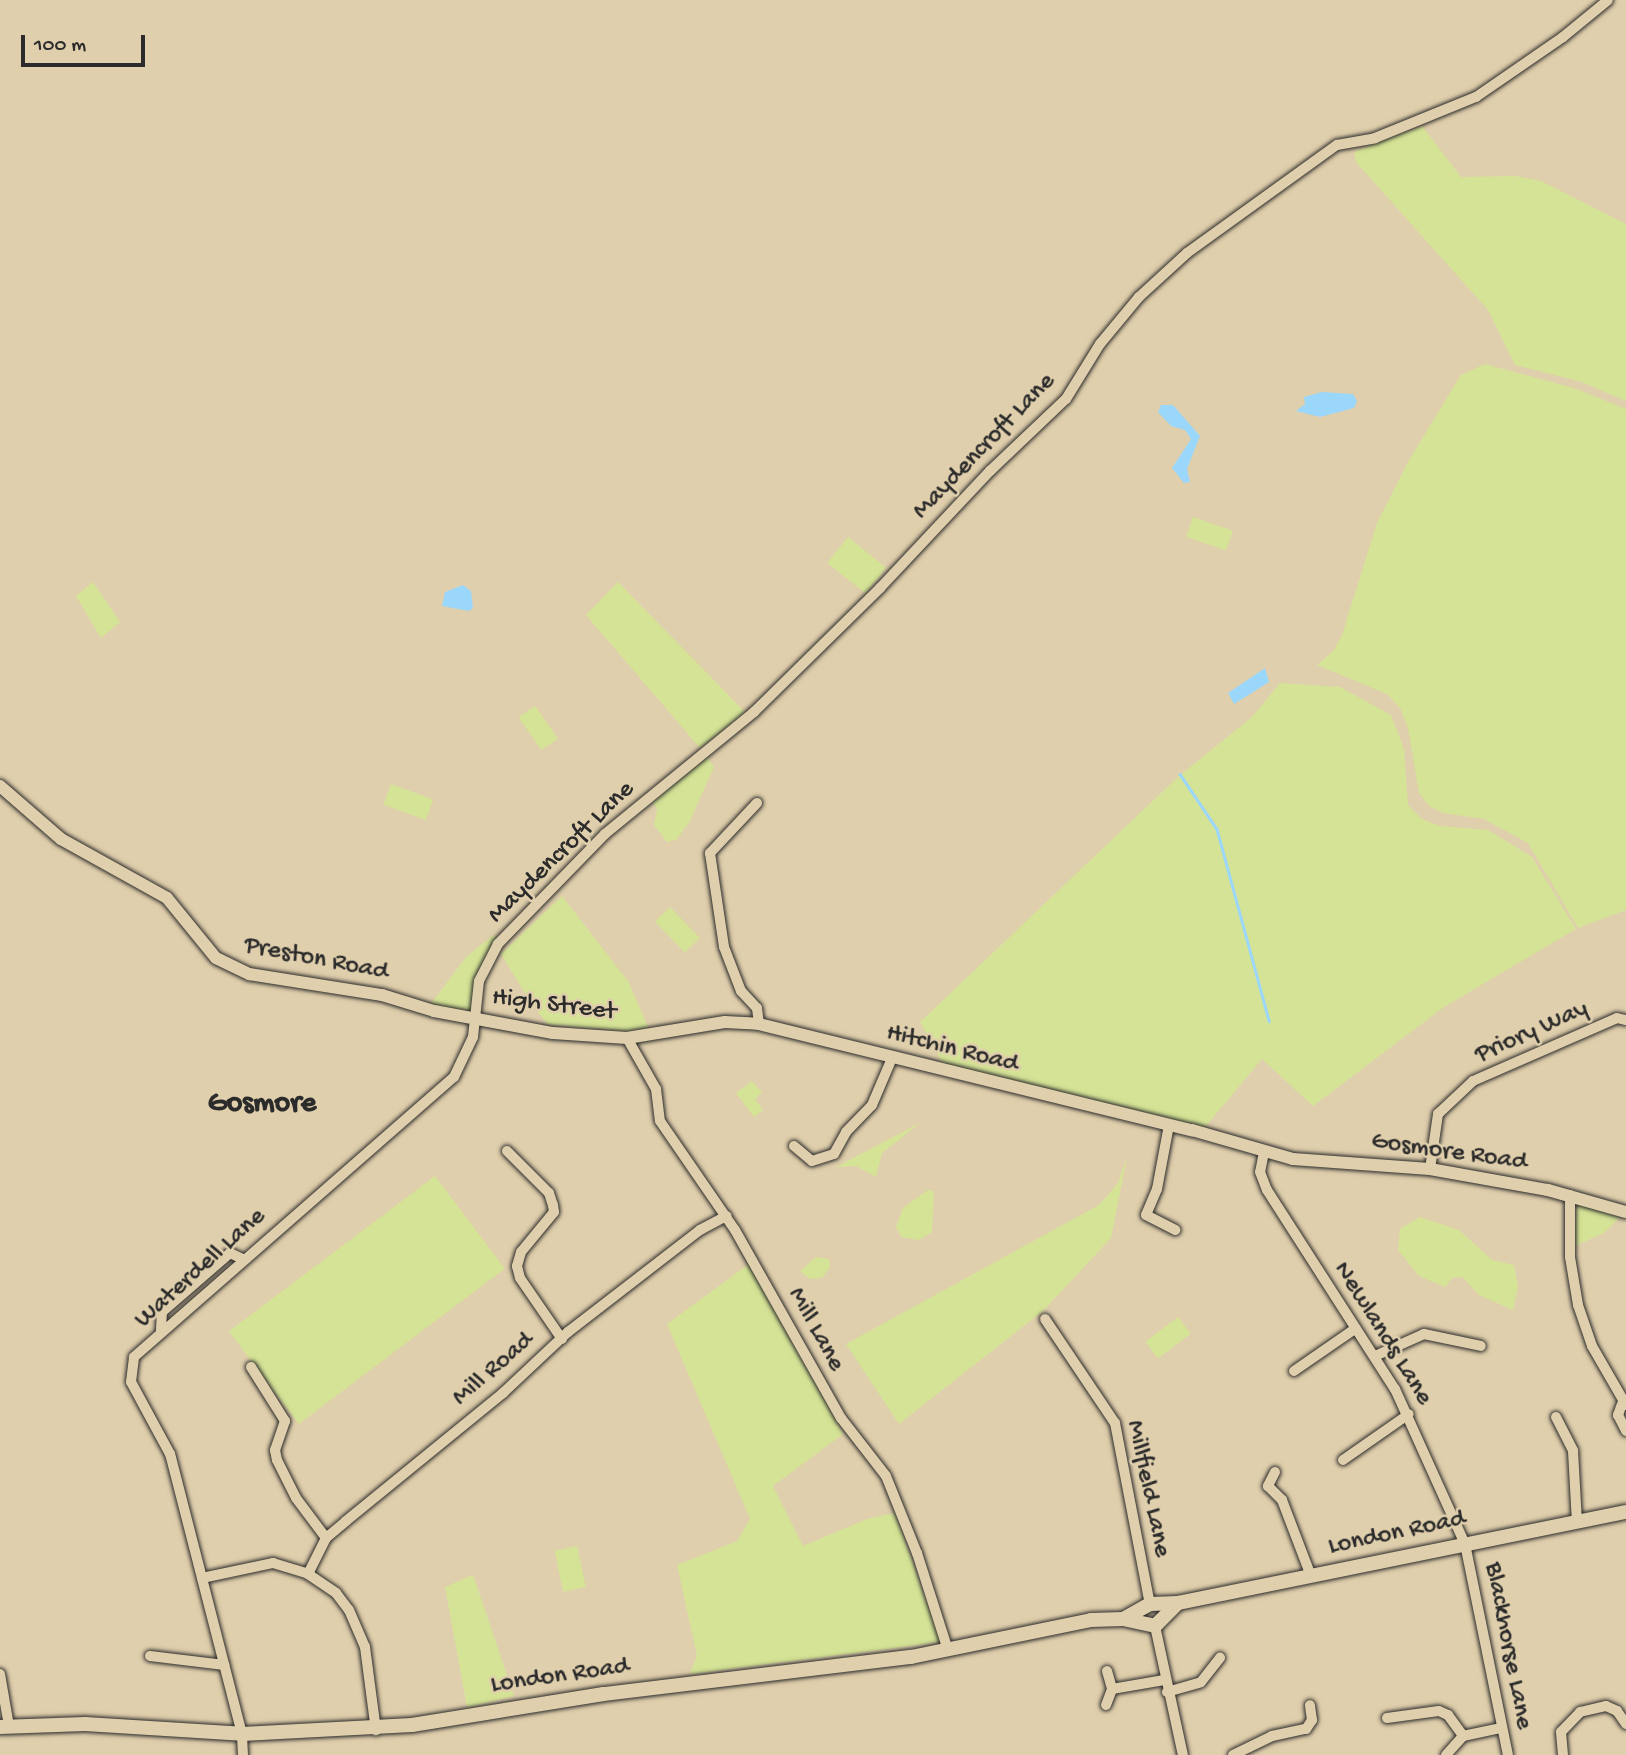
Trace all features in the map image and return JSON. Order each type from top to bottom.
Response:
[{"type":"main road","name":"London Road","points":[[4,1726],[85,1724],[242,1734],[376,1730],[948,1650],[1091,1620],[1123,1619],[1152,1614],[1178,1603],[1626,1512]]},
{"type":"street","name":"Maydencroft Lane","points":[[476,1020],[479,981],[498,944],[605,834],[754,712],[880,588],[990,471],[1066,399],[1100,344],[1139,297],[1187,253],[1338,145],[1375,138],[1476,97],[1563,37],[1608,0]]},
{"type":"street","name":"Preston Road","points":[[0,786],[61,839],[167,898],[216,958],[230,968],[267,978],[382,995],[476,1020]]},
{"type":"street","points":[[757,803],[710,853],[723,947],[741,990],[757,1008],[760,1024]]},
{"type":"street","name":"Priory Way","points":[[1430,1169],[1438,1114],[1473,1081],[1616,1018],[1626,1020]]},
{"type":"street","name":"High Street","points":[[476,1020],[540,1031],[627,1038]]},
{"type":"street","name":"Waterdell Lane","points":[[243,1755],[242,1734],[170,1454],[131,1382],[134,1357],[161,1330],[163,1312],[230,1253],[243,1259],[449,1083],[467,1056],[476,1020]]},
{"type":"street","name":"Hitchin Road","points":[[627,1038],[725,1022],[760,1024],[1169,1125],[1264,1152]]},
{"type":"street","name":"Mill Lane","points":[[627,1038],[656,1089],[660,1121],[726,1216],[841,1418],[887,1476],[918,1553],[948,1650]]},
{"type":"street","points":[[794,1146],[812,1161],[834,1154],[846,1132],[872,1105],[892,1058]]},
{"type":"street","points":[[1169,1125],[1157,1189],[1146,1214],[1175,1230]]},
{"type":"street","points":[[507,1150],[549,1194],[553,1205],[546,1224],[521,1252],[517,1266],[520,1278],[562,1339]]},
{"type":"street","name":"Gosmore Road","points":[[1264,1152],[1305,1162],[1430,1169],[1570,1195],[1626,1212]]},
{"type":"street","name":"Newlands Lane","points":[[1264,1152],[1261,1172],[1267,1190],[1375,1356],[1409,1414],[1465,1544]]},
{"type":"street","points":[[1570,1195],[1570,1257],[1578,1305],[1624,1404],[1618,1415],[1626,1431]]},
{"type":"street","name":"Mill Road","points":[[308,1574],[327,1538],[503,1393],[562,1339],[700,1230],[726,1216]]},
{"type":"street","name":"Millfield Lane","points":[[1045,1319],[1115,1423],[1164,1680],[1183,1755]]},
{"type":"street","points":[[1294,1371],[1356,1328]]},
{"type":"street","points":[[1375,1356],[1424,1334],[1481,1346]]},
{"type":"street","points":[[251,1367],[278,1416],[285,1421],[275,1450],[277,1460],[296,1498],[327,1538]]},
{"type":"street","points":[[1343,1460],[1409,1414]]},
{"type":"street","points":[[1556,1417],[1573,1451],[1577,1522]]},
{"type":"street","points":[[1275,1472],[1268,1486],[1282,1500],[1311,1576]]},
{"type":"street","name":"Blackhorse Lane","points":[[1465,1544],[1500,1728],[1508,1755]]},
{"type":"street","points":[[202,1578],[262,1562],[308,1574],[336,1593],[359,1631],[371,1670],[376,1730]]},
{"type":"street","points":[[150,1656],[224,1665]]},
{"type":"street","points":[[1167,1692],[1201,1682],[1220,1658]]},
{"type":"street","points":[[1106,1705],[1112,1689],[1107,1671]]},
{"type":"street","points":[[0,1674],[4,1726]]},
{"type":"street","points":[[1112,1689],[1164,1680]]},
{"type":"street","points":[[1233,1755],[1272,1737],[1306,1729],[1312,1720],[1310,1705]]},
{"type":"street","points":[[1563,1755],[1561,1732],[1580,1712],[1606,1706],[1617,1711],[1626,1724]]},
{"type":"street","points":[[1387,1718],[1439,1711],[1448,1715],[1463,1735]]},
{"type":"street","points":[[1446,1755],[1463,1735],[1500,1728]]},
{"type":"green space","points":[[1422,126],[1461,177],[1515,176],[1541,181],[1626,224],[1626,401],[1582,382],[1515,365],[1488,310],[1356,162],[1354,152]]},
{"type":"green space","points":[[1485,364],[1577,389],[1626,409],[1626,910],[1578,928],[1528,843],[1484,819],[1443,813],[1429,806],[1419,793],[1408,728],[1400,708],[1387,694],[1317,665],[1334,650],[1342,635],[1377,523],[1409,460],[1461,375]]},
{"type":"green space","points":[[1193,517],[1233,531],[1226,551],[1186,537]]},
{"type":"green space","points":[[848,537],[886,568],[865,593],[827,563]]},
{"type":"green space","points":[[93,582],[120,622],[101,638],[76,596]]},
{"type":"green space","points":[[618,582],[745,712],[700,748],[586,615]]},
{"type":"green space","points":[[1280,683],[1340,687],[1391,715],[1404,749],[1408,805],[1422,819],[1440,826],[1488,830],[1532,857],[1576,929],[1444,1007],[1313,1106],[1262,1059],[1205,1127],[1120,1113],[946,1069],[920,1022],[1178,777],[1252,717]]},
{"type":"green space","points":[[535,706],[558,739],[542,750],[519,717]]},
{"type":"green space","points":[[707,757],[714,767],[689,823],[676,840],[667,842],[654,825],[657,809],[651,799]]},
{"type":"green space","points":[[391,784],[433,799],[426,820],[383,805]]},
{"type":"green space","points":[[562,896],[628,981],[649,1029],[627,1031],[547,1024],[528,998],[501,954]]},
{"type":"green space","points":[[670,907],[700,938],[685,953],[655,922]]},
{"type":"green space","points":[[493,935],[499,939],[481,968],[473,1014],[430,1005],[466,957]]},
{"type":"green space","points":[[752,1081],[762,1093],[755,1099],[763,1110],[754,1117],[736,1093]]},
{"type":"green space","points":[[920,1123],[882,1153],[876,1177],[856,1166],[836,1167]]},
{"type":"green space","points":[[1127,1157],[1111,1238],[1044,1310],[899,1424],[846,1344],[1099,1205],[1118,1183]]},
{"type":"green space","points":[[435,1176],[505,1269],[299,1424],[229,1331]]},
{"type":"green space","points":[[928,1190],[934,1191],[932,1232],[919,1240],[901,1237],[896,1227],[903,1208]]},
{"type":"green space","points":[[1578,1203],[1622,1215],[1604,1233],[1577,1245],[1572,1242]]},
{"type":"green space","points":[[1420,1217],[1459,1230],[1492,1260],[1514,1265],[1518,1287],[1513,1310],[1479,1295],[1463,1277],[1452,1278],[1445,1287],[1419,1276],[1398,1250],[1400,1229]]},
{"type":"green space","points":[[816,1257],[829,1259],[830,1267],[822,1278],[810,1279],[800,1271]]},
{"type":"green space","points":[[749,1264],[843,1434],[773,1486],[803,1546],[867,1519],[895,1513],[941,1642],[690,1674],[697,1656],[677,1565],[737,1541],[750,1519],[667,1324]]},
{"type":"green space","points":[[1178,1317],[1191,1334],[1158,1358],[1145,1342]]},
{"type":"green space","points":[[577,1546],[586,1587],[563,1592],[555,1551]]},
{"type":"green space","points":[[473,1575],[514,1696],[467,1707],[445,1587]]},
{"type":"water","points":[[1322,392],[1353,394],[1357,401],[1354,408],[1320,417],[1296,411],[1305,404],[1304,397]]},
{"type":"water","points":[[1161,405],[1173,405],[1200,436],[1187,469],[1190,482],[1184,483],[1172,468],[1191,439],[1185,430],[1171,426],[1158,412]]},
{"type":"water","points":[[463,585],[471,591],[473,608],[469,611],[442,606],[445,592]]},
{"type":"water","points":[[1265,668],[1269,682],[1234,704],[1228,693]]},
{"type":"waterway","points":[[1180,774],[1217,829],[1269,1021]]},
{"type":"district","name":"Gosmore","points":[[262,1105]]}]
